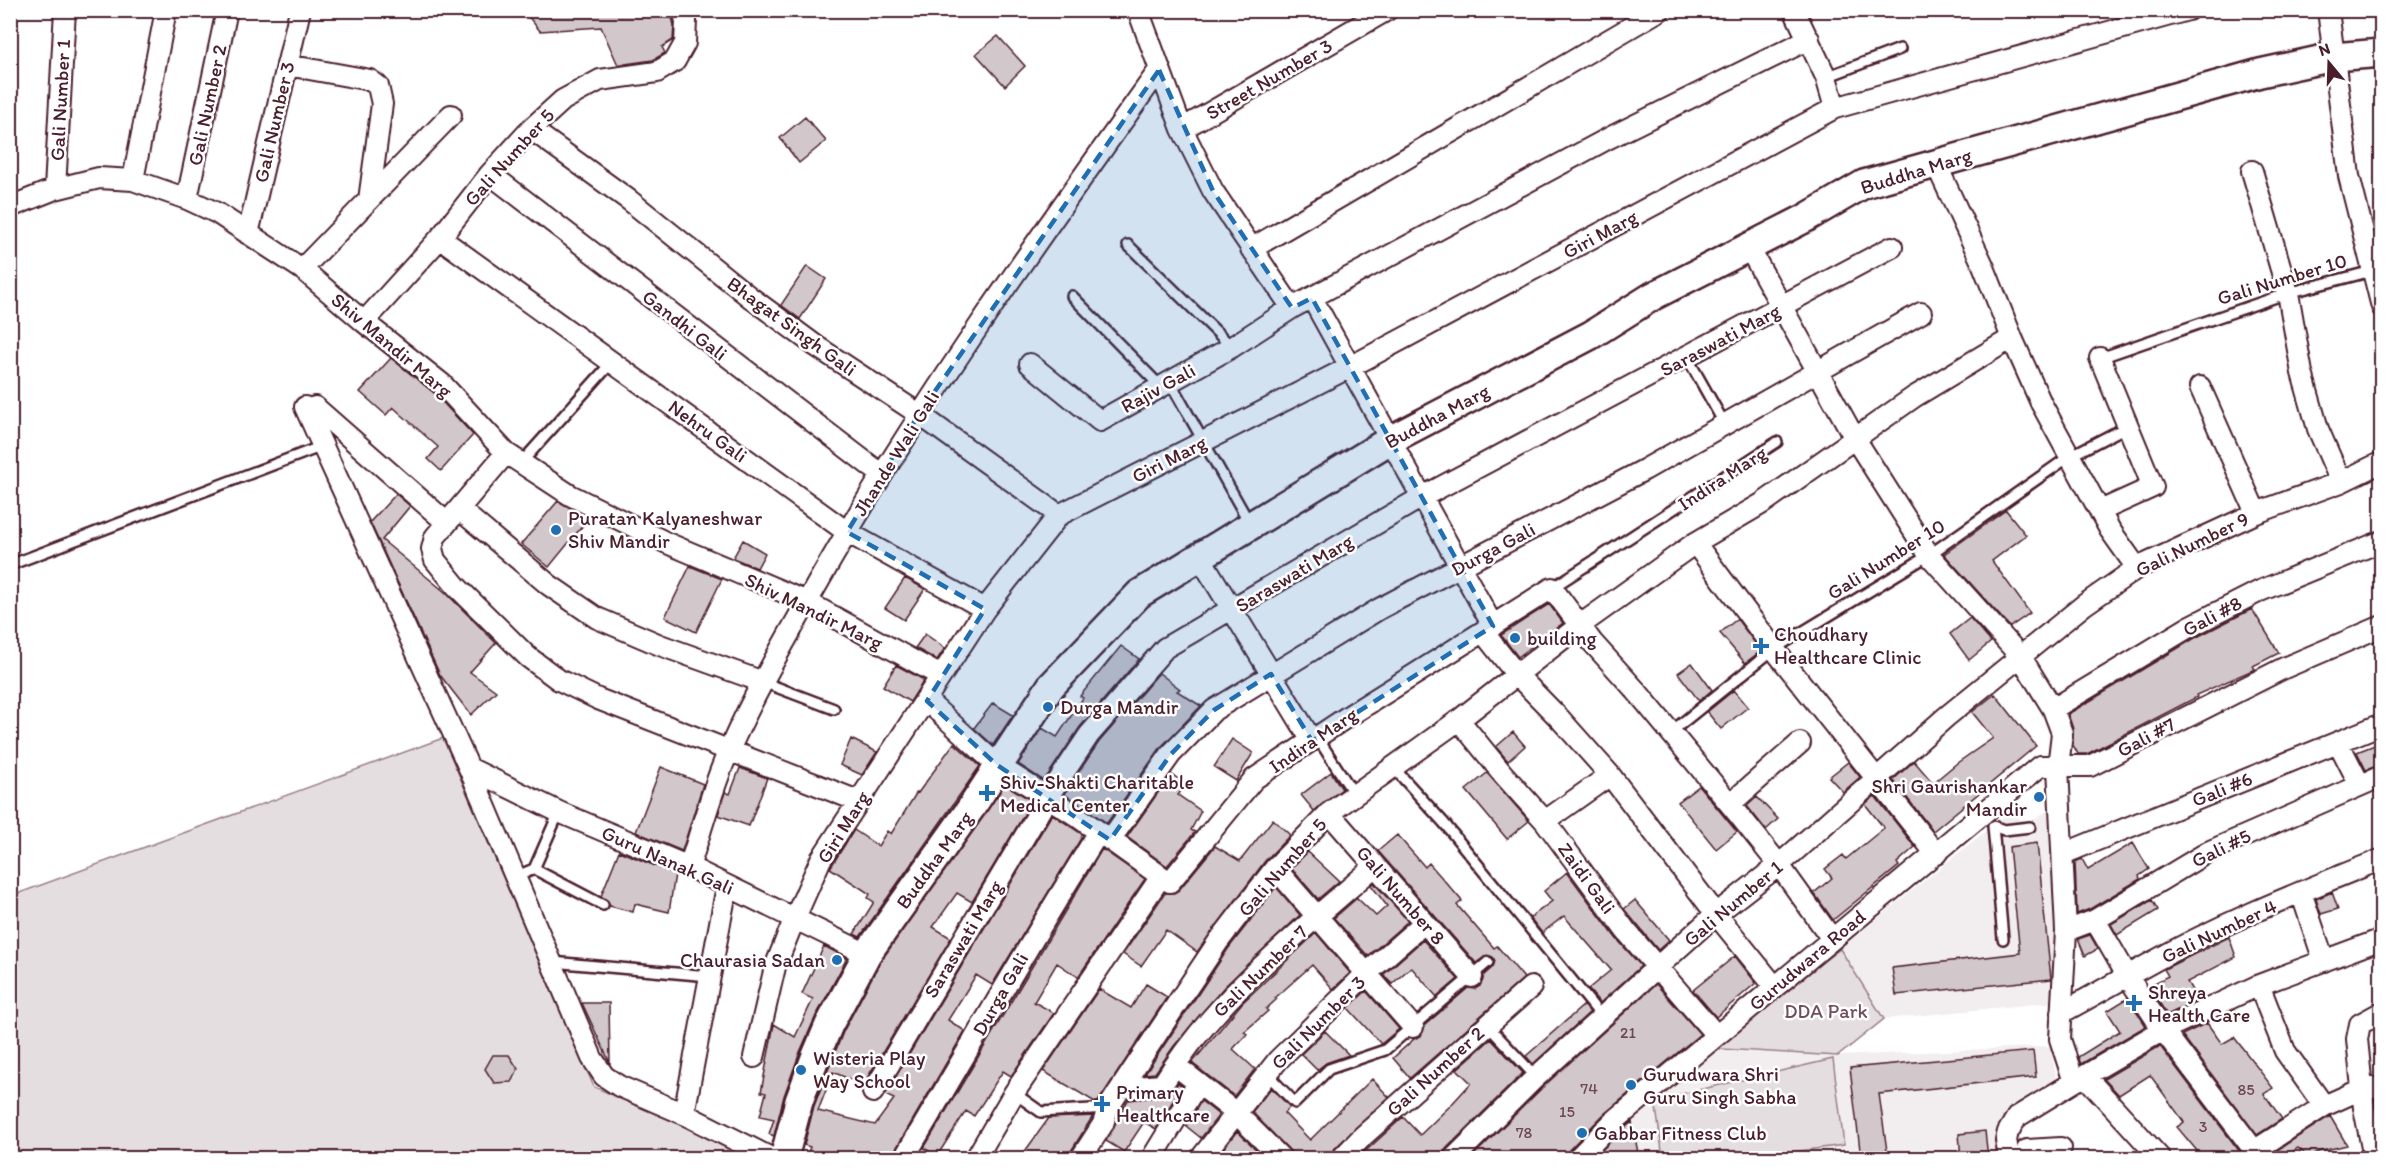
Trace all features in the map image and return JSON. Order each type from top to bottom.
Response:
[{"type":"street","name":"Gali Number 1","points":[[55,189],[65,10]]},
{"type":"street","points":[[133,180],[166,10]]},
{"type":"street","name":"Gali Number 2","points":[[187,200],[227,10]]},
{"type":"street","name":"Gali Number 3","points":[[248,234],[300,10]]},
{"type":"street","name":"Gali Number 5","points":[[364,322],[440,238],[490,174],[531,129],[563,100],[600,80],[657,72],[675,61],[685,43],[686,21],[683,10]]},
{"type":"street","points":[[1138,10],[1182,129],[1213,191],[1292,308]]},
{"type":"street","name":"Street Number 3","points":[[1182,129],[1387,10]]},
{"type":"street","points":[[1251,249],[1660,10]]},
{"type":"street","points":[[1794,10],[1826,77],[1835,108]]},
{"type":"street","name":"Giri Marg","points":[[753,1058],[775,967],[821,859],[927,701],[985,609],[1059,515],[1350,367],[1835,108],[2188,10]]},
{"type":"street","points":[[2328,10],[2349,176],[2382,307]]},
{"type":"street","name":"Rajiv Gali","points":[[1030,364],[1100,421],[1232,347],[1292,308],[1609,138],[1809,39]]},
{"type":"street","name":"Buddha Marg","points":[[784,1158],[799,1101],[815,1058],[829,1025],[867,954],[971,808],[997,765],[1051,686],[1139,594],[1390,440],[1591,335],[1653,296],[1804,219],[1864,184],[2238,79],[2333,57],[2382,53]]},
{"type":"street","points":[[287,64],[370,80],[378,86],[382,104],[369,200]]},
{"type":"street","name":"Jhande Wali Gali","points":[[689,867],[729,750],[807,602],[881,474],[1049,223],[1159,70]]},
{"type":"street","points":[[302,270],[451,115]]},
{"type":"street","name":"Bhagat Singh Gali","points":[[531,129],[628,200],[816,346],[919,414],[1059,515]]},
{"type":"street","points":[[1936,164],[1983,265],[2012,338],[2042,403],[2100,511],[2137,568]]},
{"type":"street","points":[[2252,171],[2288,293],[2302,373],[2318,429],[2341,482]]},
{"type":"street","name":"Gandhi Gali","points":[[490,174],[881,474]]},
{"type":"street","name":"Shiv Mandir Marg","points":[[12,208],[55,189],[99,178],[133,180],[218,213],[302,270],[442,384],[514,458],[570,495],[667,543],[807,602],[941,676]]},
{"type":"street","name":"Nehru Gali","points":[[440,238],[847,532],[985,609]]},
{"type":"street","points":[[1748,246],[1854,437],[1929,555],[2021,657],[2053,709],[2062,733],[2049,766],[2063,854],[2066,932],[2060,1040],[2080,1079],[2160,1158]]},
{"type":"street","name":"Saraswati Marg","points":[[873,1092],[1048,797],[1089,735],[1165,648],[1422,497],[1892,247]]},
{"type":"street","points":[[1312,298],[1460,566],[1488,629],[1517,675],[1610,775],[1716,915],[1775,987]]},
{"type":"street","name":"Durga Gali","points":[[904,1158],[964,1059],[1016,966],[1105,836],[1171,754],[1214,710],[1379,609],[1644,470],[1921,313]]},
{"type":"street","name":"Gali Number 5","points":[[1081,1158],[1103,1124],[1108,1108],[1218,942],[1275,868],[1329,813],[1458,720],[1579,626],[1695,543],[1762,503],[1814,468],[1854,437],[1960,367],[2012,338]]},
{"type":"street","points":[[2100,358],[2153,487],[2100,511]]},
{"type":"street","points":[[2200,387],[2256,513]]},
{"type":"street","points":[[763,682],[660,645],[597,618],[453,516],[310,407],[469,768],[592,1058],[604,1076],[619,1086],[684,1114],[771,1158]]},
{"type":"street","points":[[514,458],[453,516],[435,537],[432,549],[435,560],[457,587],[528,657],[558,680],[598,699],[858,801]]},
{"type":"street","name":"Gali Number 9","points":[[2021,657],[2084,605],[2137,568],[2256,513],[2341,482],[2382,462]]},
{"type":"street","name":"Gali #8","points":[[2053,709],[2209,617],[2260,591],[2382,541]]},
{"type":"street","points":[[1695,543],[1774,649],[1936,854]]},
{"type":"street","points":[[1200,557],[1271,674],[1314,739]]},
{"type":"street","points":[[1552,588],[1579,626],[1671,732],[1779,865],[1832,939]]},
{"type":"street","name":"Indira Marg","points":[[976,1158],[1014,1094],[1162,877],[1170,882],[1254,779],[1552,588]]},
{"type":"street","name":"Gali #7","points":[[2049,766],[2090,766],[2179,719],[2284,668],[2382,627]]},
{"type":"street","name":"Gali Number 1","points":[[1454,1158],[1536,1077],[1716,915],[1779,865],[1876,777],[2021,657]]},
{"type":"street","points":[[927,701],[997,765],[1048,797],[1162,877]]},
{"type":"street","name":"Zaidi Gali","points":[[1458,720],[1545,821],[1626,931],[1716,1035]]},
{"type":"street","name":"Gali #6","points":[[2063,854],[2382,724]]},
{"type":"street","points":[[2338,742],[2360,785]]},
{"type":"street","points":[[1730,804],[1800,743]]},
{"type":"street","name":"Gurudwara Road","points":[[1578,1158],[1613,1122],[1716,1035],[1936,854],[1989,820],[2049,766]]},
{"type":"street","name":"Guru Nanak Gali","points":[[469,768],[559,812],[689,867],[867,954]]},
{"type":"street","points":[[1545,821],[1610,775]]},
{"type":"street","name":"Gali #5","points":[[2066,932],[2095,920],[2208,852],[2382,776]]},
{"type":"street","name":"Gali Number 8","points":[[1329,813],[1472,977]]},
{"type":"street","name":"Gali Number 4","points":[[2061,1012],[2214,931],[2382,859]]},
{"type":"street","name":"Gali Number 7","points":[[1121,1088],[1162,1085],[1225,1001],[1375,866]]},
{"type":"street","points":[[1275,868],[1413,1027]]},
{"type":"street","points":[[684,1114],[727,886]]},
{"type":"street","points":[[2301,892],[2324,961]]},
{"type":"street","points":[[2095,920],[2128,977],[2163,1030],[2257,1155],[2324,1106],[2373,1088]]},
{"type":"street","name":"Gali Number 3","points":[[1201,1158],[1278,1060],[1367,973],[1424,922]]},
{"type":"street","points":[[2009,1158],[2006,1140],[2017,1118],[2163,1030],[2259,985],[2382,939]]},
{"type":"street","points":[[2259,985],[2285,1051],[2324,1106]]},
{"type":"street","name":"Gali Number 2","points":[[1342,1158],[1363,1136],[1530,987]]},
{"type":"street","points":[[2377,1156],[2364,1108],[2373,1088],[2357,1040],[2360,1024],[2378,1014]]},
{"type":"street","points":[[1175,1065],[1236,1113],[1281,1158]]},
{"type":"street","points":[[1152,1158],[1198,1083]]},
{"type":"street","points":[[2027,1149],[2061,1148]]},
{"type":"lane","points":[[1826,77],[1900,49]]},
{"type":"lane","points":[[1128,245],[1232,347]]},
{"type":"lane","name":"Gali Number 10","points":[[2100,358],[2288,293],[2372,271]]},
{"type":"lane","points":[[1072,296],[1165,383],[1204,441],[1251,526]]},
{"type":"lane","points":[[1688,357],[1724,423]]},
{"type":"lane","points":[[514,458],[612,361]]},
{"type":"lane","name":"Gali Number 10","points":[[1671,732],[1774,649],[1929,555],[2070,456],[2128,426]]},
{"type":"lane","name":"Indira Marg","points":[[1552,588],[1777,442]]},
{"type":"lane","points":[[10,565],[312,450]]},
{"type":"lane","points":[[763,682],[834,709]]},
{"type":"lane","points":[[1314,739],[1354,794]]},
{"type":"lane","points":[[1392,766],[1444,823],[1602,1017]]},
{"type":"lane","points":[[515,877],[534,869],[559,812]]},
{"type":"lane","points":[[1989,820],[2004,830],[2030,827]]},
{"type":"lane","points":[[1989,820],[2003,939]]},
{"type":"lane","points":[[534,869],[603,905]]},
{"type":"lane","points":[[552,962],[709,976]]},
{"type":"lane","points":[[1267,1074],[1294,1103],[1329,1069],[1384,1050],[1488,962]]},
{"type":"lane","points":[[1487,1025],[1536,1077]]},
{"type":"lane","points":[[1014,1094],[1041,1112],[1108,1108]]},
{"type":"highlighted area","points":[[1159,70],[1213,191],[1292,308],[1312,298],[1493,626],[1312,741],[1271,674],[1214,710],[1171,754],[1110,840],[997,765],[927,701],[985,609],[847,532],[919,414]]},
{"type":"shaded area","points":[[2052,808],[2059,950],[2056,1002],[1884,1019],[1840,949],[2013,809],[2024,825]]},
{"type":"shaded area","points":[[2051,1046],[2057,1083],[2068,1101],[2021,1125],[2016,1139],[2018,1158],[1596,1158],[1705,1048],[1838,1056]]},
{"type":"green space","points":[[443,738],[594,1087],[760,1158],[11,1158],[11,896]]},
{"type":"green space","name":"DDA Park","points":[[1840,949],[1884,1019],[1838,1056],[1705,1048]]},
{"type":"green space","points":[[1833,1059],[1844,1145],[1747,1158],[1663,1158],[1655,1100]]},
{"type":"building","points":[[523,10],[670,10],[674,25],[673,40],[662,47],[665,53],[653,60],[618,65],[601,27],[540,31]]},
{"type":"building","points":[[998,36],[1025,66],[1005,86],[976,54]]},
{"type":"building","points":[[805,117],[826,141],[799,163],[780,138]]},
{"type":"building","points":[[807,266],[826,279],[800,319],[781,305]]},
{"type":"building","points":[[391,358],[434,393],[473,435],[441,471],[428,459],[438,447],[393,407],[386,415],[360,392]]},
{"type":"building","points":[[396,494],[410,506],[382,540],[445,592],[496,643],[470,672],[496,691],[471,715],[440,675],[370,522]]},
{"type":"building","name":"Puratan Kalyaneshwar Shiv Mandir","points":[[558,501],[589,518],[549,567],[521,544]]},
{"type":"building","points":[[2006,510],[2026,535],[1992,561],[2030,613],[2010,627],[1944,554]]},
{"type":"building","points":[[743,540],[765,553],[757,568],[733,558]]},
{"type":"building","points":[[690,566],[722,579],[696,632],[665,617]]},
{"type":"building","points":[[905,578],[925,589],[904,620],[885,608]]},
{"type":"building","points":[[1549,604],[1563,623],[1518,657],[1501,635]]},
{"type":"building","points":[[2252,609],[2279,653],[2253,666],[2255,669],[2196,695],[2197,697],[2087,754],[2078,754],[2073,745],[2073,729],[2068,714],[2195,638]]},
{"type":"building","points":[[1970,618],[1991,642],[1969,660],[1950,634]]},
{"type":"building","points":[[1737,619],[1761,651],[1745,663],[1720,633]]},
{"type":"building","points":[[925,634],[945,648],[937,660],[915,648]]},
{"type":"building","points":[[1121,646],[1139,659],[1080,727],[1044,781],[1018,764],[1042,728],[1057,737],[1083,698],[1080,696]]},
{"type":"building","points":[[1692,663],[1712,690],[1699,701],[1678,673]]},
{"type":"building","points":[[896,665],[924,680],[910,702],[883,686]]},
{"type":"building","points":[[1159,673],[1180,689],[1177,691],[1201,706],[1161,747],[1107,823],[1064,794],[1099,742]]},
{"type":"building","points":[[1734,690],[1748,707],[1721,729],[1707,712]]},
{"type":"building","points":[[1995,694],[2036,746],[1933,831],[1893,780],[1914,761],[1933,783],[1993,738],[1972,712]]},
{"type":"building","points":[[993,703],[1013,715],[993,745],[974,728]]},
{"type":"building","points":[[1513,732],[1525,746],[1508,761],[1496,747]]},
{"type":"building","points":[[851,739],[877,752],[862,775],[840,765]]},
{"type":"building","points":[[1232,739],[1253,753],[1236,781],[1214,767]]},
{"type":"building","points":[[2382,742],[2382,764],[2366,770],[2357,752]]},
{"type":"building","points":[[954,743],[980,766],[860,937],[854,934],[874,902],[868,898],[870,894],[830,868],[854,830],[878,846],[887,831],[891,834],[917,792]]},
{"type":"building","points":[[1848,762],[1860,777],[1843,792],[1829,777]]},
{"type":"building","points":[[661,767],[703,784],[682,851],[636,832]]},
{"type":"building","points":[[740,768],[767,778],[749,826],[718,815],[725,792],[730,794]]},
{"type":"building","points":[[1331,772],[1342,789],[1314,811],[1301,795]]},
{"type":"building","points":[[1487,773],[1529,821],[1507,839],[1466,790]]},
{"type":"building","points":[[1171,774],[1186,784],[1178,795],[1201,811],[1191,830],[1195,832],[1167,866],[1127,837]]},
{"type":"building","points":[[1005,784],[1032,801],[972,902],[957,893],[933,927],[951,938],[863,1085],[833,1072],[818,1111],[875,1125],[894,1099],[885,1095],[1052,814],[1083,835],[992,985],[976,975],[948,1020],[965,1031],[892,1158],[806,1158],[810,1147],[804,1145],[814,1106],[843,1032],[880,962]]},
{"type":"building","points":[[1699,786],[1737,832],[1716,849],[1678,802]]},
{"type":"building","points":[[1875,796],[1915,847],[1897,863],[1899,866],[1833,920],[1814,893],[1832,878],[1825,869],[1843,855],[1846,859],[1884,828],[1865,804]]},
{"type":"building","points":[[1757,797],[1778,819],[1766,830],[1747,806]]},
{"type":"building","points":[[1273,819],[1290,835],[1265,861],[1197,952],[1166,930],[1141,966],[1123,954],[1165,893],[1174,893],[1179,890],[1215,846],[1240,861]]},
{"type":"building","points":[[1397,835],[1425,867],[1429,863],[1462,901],[1457,905],[1494,948],[1497,946],[1524,978],[1410,1078],[1393,1058],[1414,1039],[1421,1036],[1425,1025],[1468,988],[1475,989],[1480,986],[1484,975],[1493,967],[1495,961],[1493,957],[1487,955],[1476,963],[1378,851]]},
{"type":"building","points":[[2037,843],[2051,979],[1896,995],[1892,968],[2020,953],[2009,847]]},
{"type":"building","points":[[2133,843],[2149,869],[2139,876],[2140,879],[2090,909],[2077,914],[2075,862],[2082,859],[2088,870]]},
{"type":"building","points":[[1102,849],[1145,879],[1078,977],[1057,963],[1034,1002],[1054,1013],[1011,1076],[1003,1071],[974,1116],[966,1111],[937,1156],[924,1148]]},
{"type":"building","points":[[619,851],[675,874],[669,912],[635,904],[633,912],[610,906],[608,901],[601,896]]},
{"type":"building","points":[[1308,852],[1339,881],[1318,899],[1291,868]]},
{"type":"building","points":[[1567,872],[1616,938],[1641,966],[1600,1003],[1588,989],[1611,970],[1564,916],[1542,933],[1530,918],[1552,901],[1544,891]]},
{"type":"building","points":[[1374,883],[1408,921],[1368,956],[1334,918],[1357,898],[1376,916],[1387,906],[1371,885]]},
{"type":"building","points":[[1276,887],[1300,915],[1224,987],[1174,1046],[1155,1073],[1145,1074],[1228,949]]},
{"type":"building","points":[[2332,892],[2338,909],[2321,914],[2316,899]]},
{"type":"building","points":[[1635,900],[1669,940],[1658,950],[1624,909]]},
{"type":"building","points":[[2152,900],[2158,910],[2117,935],[2111,924]]},
{"type":"building","points":[[1316,933],[1350,973],[1333,989],[1312,965],[1275,998],[1277,999],[1266,1009],[1268,1011],[1244,1032],[1247,1034],[1233,1049],[1255,1069],[1234,1096],[1192,1063],[1242,1003]]},
{"type":"building","points":[[2090,935],[2098,949],[2085,956],[2078,939]]},
{"type":"building","points":[[2229,937],[2236,957],[2187,982],[2198,1000],[2167,1015],[2149,986],[2168,976],[2164,969]]},
{"type":"building","points":[[1423,940],[1458,979],[1437,997],[1411,967],[1392,984],[1383,975]]},
{"type":"building","points":[[824,946],[847,958],[800,1052],[784,1096],[774,1136],[769,1134],[774,1119],[760,1116],[766,1093],[761,1092],[774,1024],[795,1037],[813,999],[802,994]]},
{"type":"building","points":[[1735,956],[1756,983],[1716,1017],[1693,990]]},
{"type":"building","points":[[1146,984],[1167,997],[1098,1102],[1043,1071],[1099,989],[1131,1008]]},
{"type":"building","points":[[1656,984],[1700,1034],[1604,1114],[1569,1150],[1566,1158],[1471,1158],[1544,1086]]},
{"type":"building","points":[[1366,991],[1399,1029],[1381,1044],[1348,1008]]},
{"type":"building","points":[[2128,998],[2146,1026],[2081,1064],[2078,1057],[2120,1031],[2107,1011]]},
{"type":"building","points":[[582,1003],[609,1003],[610,1064],[609,1061]]},
{"type":"building","points":[[1584,1005],[1590,1012],[1533,1064],[1526,1056]]},
{"type":"building","points":[[2207,1023],[2222,1044],[2234,1037],[2273,1088],[2264,1094],[2282,1119],[2257,1135],[2182,1035]]},
{"type":"building","points":[[1325,1031],[1349,1055],[1326,1063],[1317,1070],[1301,1054]]},
{"type":"building","points":[[1491,1039],[1523,1073],[1446,1149],[1442,1158],[1358,1158],[1403,1117],[1420,1135],[1471,1083],[1457,1069]]},
{"type":"building","points":[[2160,1046],[2245,1158],[2203,1158],[2177,1127],[2184,1122],[2150,1075],[2119,1095],[2104,1079]]},
{"type":"building","points":[[2033,1051],[2036,1077],[1879,1094],[1888,1158],[1861,1158],[1850,1068]]},
{"type":"building","points":[[493,1055],[509,1055],[518,1069],[511,1082],[494,1083],[485,1069]]},
{"type":"building","points":[[1372,1079],[1389,1097],[1333,1150],[1330,1158],[1293,1158],[1289,1150],[1252,1112],[1271,1088],[1290,1107],[1284,1113],[1310,1140]]},
{"type":"building","points":[[1178,1083],[1182,1086],[1156,1129],[1144,1122],[1124,1152],[1106,1141],[1128,1100],[1168,1096]]},
{"type":"building","points":[[1201,1101],[1219,1115],[1201,1138],[1186,1126]]},
{"type":"building","points":[[1093,1116],[1069,1158],[1020,1158],[1049,1118]]},
{"type":"building","points":[[2330,1116],[2347,1145],[2318,1152],[2309,1158],[2298,1148],[2283,1158],[2272,1158],[2271,1154]]},
{"type":"building","points":[[1632,1122],[1639,1158],[1594,1158],[1621,1131]]},
{"type":"building","points":[[1237,1131],[1265,1158],[1216,1158]]},
{"type":"building","points":[[1985,1131],[1988,1158],[1961,1158],[1959,1134]]},
{"type":"place","name":"Puratan Kalyaneshwar Shiv Mandir","points":[[556,530]]},
{"type":"place","name":"building","points":[[1515,638]]},
{"type":"place","name":"Choudhary Healthcare Clinic","points":[[1761,646]]},
{"type":"place","name":"Durga Mandir","points":[[1048,707]]},
{"type":"place","name":"Shiv-Shakti Charitable Medical Center","points":[[987,793]]},
{"type":"place","name":"Shri Gaurishankar Mandir","points":[[2039,797]]},
{"type":"place","name":"Chaurasia Sadan","points":[[837,960]]},
{"type":"place","name":"Shreya Health Care","points":[[2134,1003]]},
{"type":"place","name":"Wisteria Play Way School","points":[[801,1070]]},
{"type":"place","name":"Gurudwara Shri Guru Singh Sabha","points":[[1631,1085]]},
{"type":"place","name":"Primary Healthcare","points":[[1102,1104]]},
{"type":"place","name":"Gabbar Fitness Club","points":[[1582,1133]]}]
